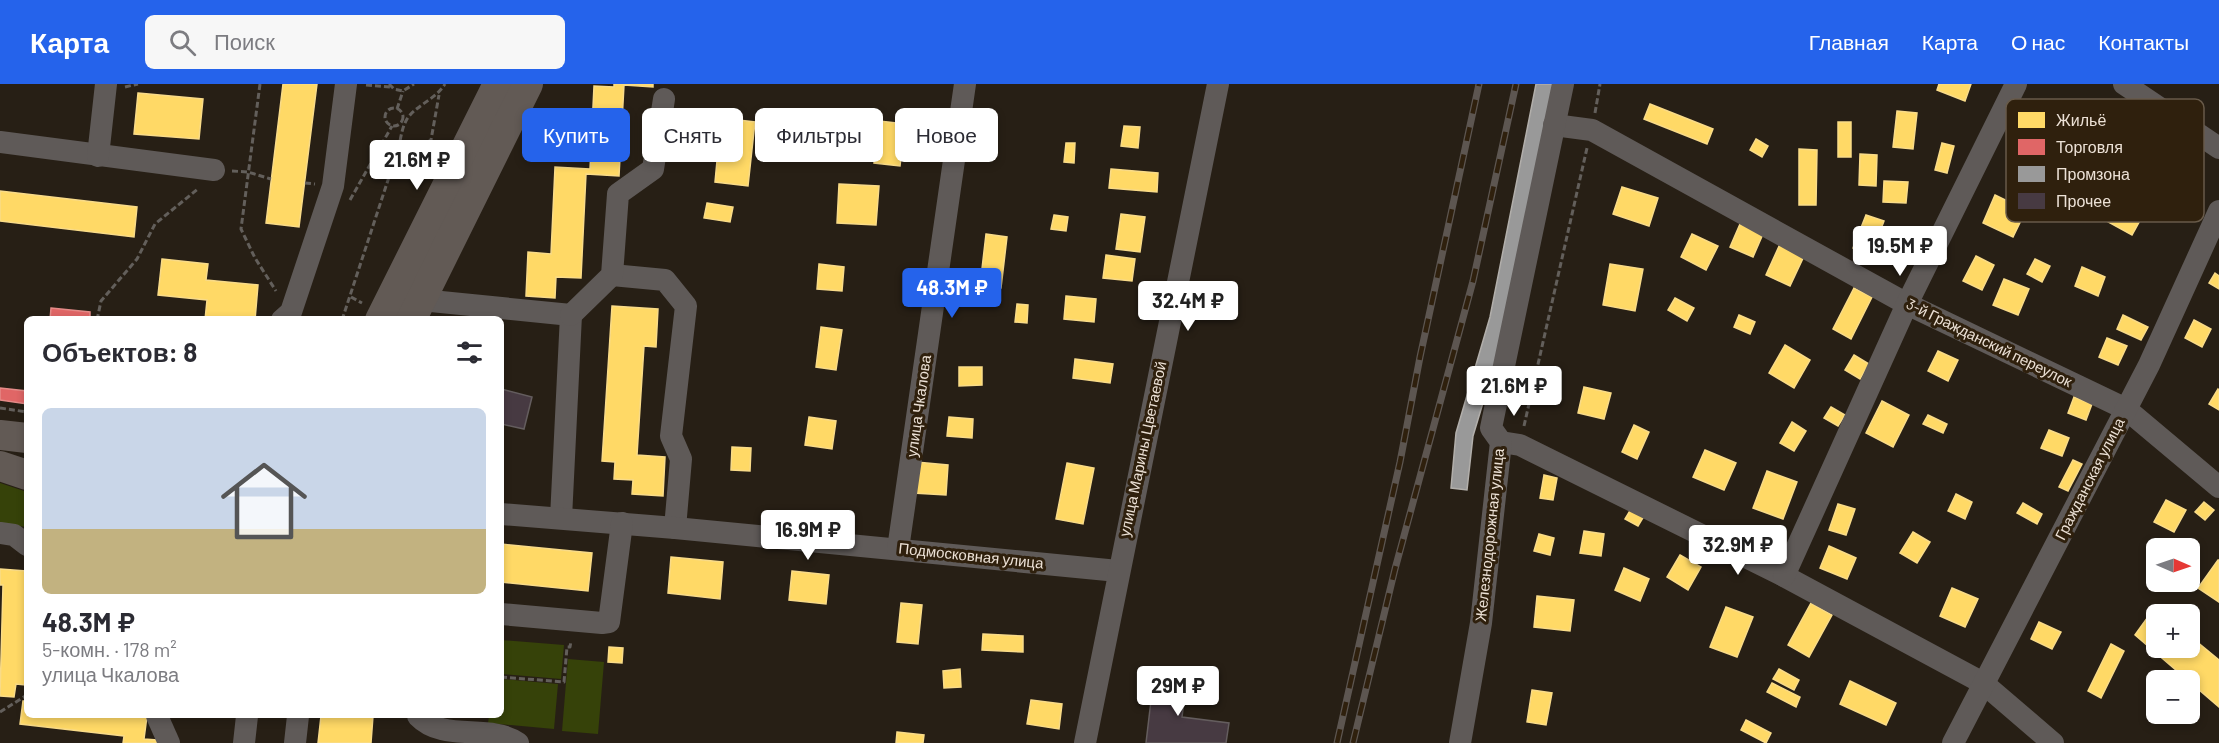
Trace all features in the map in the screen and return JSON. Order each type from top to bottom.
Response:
[{"type":"main road","points":[[382,316],[498,84]]},
{"type":"main road","points":[[416,310],[528,84]]},
{"type":"main road","points":[[0,435],[24,438]]},
{"type":"main road","points":[[0,466],[24,474]]},
{"type":"street","points":[[98,156],[106,84]]},
{"type":"street","points":[[286,316],[333,186],[346,84]]},
{"type":"street","name":"улица Чкалова","points":[[898,549],[965,84]]},
{"type":"street","name":"улица Марины Цветаевой","points":[[1085,743],[1218,84]]},
{"type":"street","name":"Железнодорожная улица","points":[[1461,743],[1511,443],[1491,428],[1563,84]]},
{"type":"street","points":[[2009,99],[2016,84]]},
{"type":"street","points":[[2124,84],[2146,99]]},
{"type":"street","points":[[561,518],[571,315],[612,275],[618,194],[653,169],[664,99]]},
{"type":"street","points":[[1784,576],[1907,304],[2006,104]]},
{"type":"street","name":"3-й Гражданский переулок","points":[[1554,125],[1592,130],[1907,304],[2126,409],[2219,487]]},
{"type":"street","points":[[2204,138],[2219,148]]},
{"type":"street","points":[[0,142],[214,170]]},
{"type":"street","name":"Гражданская улица","points":[[1953,743],[2126,409],[2219,211]]},
{"type":"street","points":[[612,275],[665,280],[686,306],[671,436],[681,459],[675,528]]},
{"type":"street","points":[[416,310],[571,315]]},
{"type":"street","points":[[1511,443],[1784,576],[1983,683],[2053,743]]},
{"type":"street","name":"Подмосковная улица","points":[[504,514],[622,523],[1118,571]]},
{"type":"street","points":[[504,614],[609,622],[622,523]]},
{"type":"street","points":[[0,533],[14,535],[24,543]]},
{"type":"street","points":[[158,718],[169,743]]},
{"type":"street","points":[[244,743],[247,718]]},
{"type":"street","points":[[295,743],[298,718]]},
{"type":"street","points":[[422,718],[448,731],[504,736],[518,743]]},
{"type":"path","points":[[260,84],[241,229],[286,316]]},
{"type":"path","points":[[346,84],[390,85],[403,91]]},
{"type":"path","points":[[397,109],[403,91],[414,84]]},
{"type":"path","points":[[343,316],[390,174],[397,161],[407,119],[439,94],[445,84]]},
{"type":"path","points":[[1511,443],[1592,130],[1600,84]]},
{"type":"path","points":[[397,161],[431,140],[439,94]]},
{"type":"path","points":[[397,109],[402,112],[403,118],[398,125],[392,126],[387,123],[386,115],[389,110],[397,109]]},
{"type":"path","points":[[98,316],[101,301],[137,259],[155,224],[192,196],[214,170],[248,171],[271,179]]},
{"type":"path","points":[[0,408],[24,412]]},
{"type":"path","points":[[504,677],[564,682],[573,621]]},
{"type":"path","points":[[0,712],[24,697]]},
{"type":"green space","points":[[0,483],[24,491],[24,527],[0,524]]},
{"type":"green space","points":[[504,640],[564,645],[561,679],[504,674]]},
{"type":"green space","points":[[568,659],[604,662],[598,734],[562,731]]},
{"type":"green space","points":[[504,679],[558,684],[554,729],[488,723],[489,718],[504,718]]},
{"type":"building: Жильё","points":[[283,84],[317,84],[299,227],[266,223]]},
{"type":"building: Жильё","points":[[614,84],[653,84],[653,87],[624,85],[623,108],[593,108],[594,86],[614,87]]},
{"type":"building: Жильё","points":[[1939,84],[1971,84],[1965,101],[1937,90]]},
{"type":"building: Жильё","points":[[138,93],[203,99],[199,139],[134,134]]},
{"type":"building: Жильё","points":[[1650,104],[1713,129],[1707,144],[1644,119]]},
{"type":"building: Жильё","points":[[1897,111],[1917,113],[1913,149],[1893,147]]},
{"type":"building: Жильё","points":[[743,121],[755,122],[748,186],[715,182],[717,162],[743,162]]},
{"type":"building: Жильё","points":[[883,121],[895,123],[895,162],[900,162],[900,166],[874,163],[883,162]]},
{"type":"building: Жильё","points":[[1838,122],[1851,122],[1851,157],[1838,157]]},
{"type":"building: Жильё","points":[[1124,126],[1140,127],[1138,148],[1121,146]]},
{"type":"building: Жильё","points":[[1756,139],[1768,146],[1762,157],[1750,150]]},
{"type":"building: Жильё","points":[[1066,143],[1075,143],[1074,163],[1064,162]]},
{"type":"building: Жильё","points":[[1942,143],[1954,146],[1947,173],[1935,170]]},
{"type":"building: Жильё","points":[[1799,149],[1817,150],[1816,205],[1799,205]]},
{"type":"building: Жильё","points":[[1860,154],[1877,155],[1876,186],[1859,185]]},
{"type":"building: Жильё","points":[[590,162],[620,162],[619,176],[586,174],[581,278],[556,277],[555,298],[526,296],[528,252],[551,254],[555,167],[590,169]]},
{"type":"building: Жильё","points":[[1111,169],[1158,173],[1157,192],[1109,188]]},
{"type":"building: Жильё","points":[[1884,181],[1908,182],[1906,203],[1883,202]]},
{"type":"building: Жильё","points":[[839,184],[879,186],[876,225],[837,223]]},
{"type":"building: Жильё","points":[[1622,187],[1658,198],[1649,226],[1613,214]]},
{"type":"building: Жильё","points":[[0,191],[137,207],[134,237],[0,221]]},
{"type":"building: Жильё","points":[[1995,195],[2006,200],[2006,222],[2020,222],[2013,237],[1983,223]]},
{"type":"building: Жильё","points":[[707,203],[733,207],[730,222],[704,218]]},
{"type":"building: Жильё","points":[[1121,214],[1145,217],[1140,252],[1116,249]]},
{"type":"building: Жильё","points":[[1054,215],[1068,217],[1066,231],[1051,229]]},
{"type":"building: Жильё","points":[[1866,215],[1884,221],[1871,255],[1853,248]]},
{"type":"building: Жильё","points":[[2108,222],[2139,222],[2132,235]]},
{"type":"building: Жильё","points":[[1740,224],[1763,234],[1753,257],[1730,247]]},
{"type":"building: Жильё","points":[[986,234],[1007,237],[1001,288],[980,286]]},
{"type":"building: Жильё","points":[[1692,234],[1718,246],[1706,270],[1681,257]]},
{"type":"building: Жильё","points":[[1780,244],[1804,256],[1790,286],[1766,275]]},
{"type":"building: Жильё","points":[[1106,255],[1135,259],[1132,281],[1103,278]]},
{"type":"building: Жильё","points":[[1976,256],[1994,265],[1982,290],[1963,281]]},
{"type":"building: Жильё","points":[[162,259],[208,264],[206,280],[258,285],[255,316],[205,316],[207,300],[158,295]]},
{"type":"building: Жильё","points":[[2035,259],[2050,266],[2042,282],[2027,274]]},
{"type":"building: Жильё","points":[[819,264],[844,267],[842,291],[817,289]]},
{"type":"building: Жильё","points":[[1610,264],[1643,269],[1635,311],[1603,305]]},
{"type":"building: Жильё","points":[[2082,267],[2105,277],[2098,296],[2075,286]]},
{"type":"building: Жильё","points":[[2215,273],[2219,276],[2219,289],[2209,283]]},
{"type":"building: Жильё","points":[[2004,279],[2029,289],[2018,315],[1993,305]]},
{"type":"building: Жильё","points":[[1854,288],[1872,297],[1851,339],[1833,329]]},
{"type":"building: Жильё","points":[[1066,296],[1096,299],[1094,322],[1064,319]]},
{"type":"building: Жильё","points":[[1675,298],[1694,308],[1687,321],[1668,310]]},
{"type":"building: Жильё","points":[[1017,304],[1028,305],[1027,323],[1015,322]]},
{"type":"building: Жильё","points":[[612,306],[658,309],[656,347],[644,346],[637,455],[665,457],[663,496],[632,494],[633,480],[614,479],[615,462],[602,461]]},
{"type":"building: Жильё","points":[[1739,315],[1755,322],[1750,334],[1734,327]]},
{"type":"building: Жильё","points":[[2123,315],[2148,327],[2141,340],[2117,329]]},
{"type":"building: Жильё","points":[[2194,320],[2211,329],[2202,347],[2185,338]]},
{"type":"building: Жильё","points":[[821,327],[842,330],[836,370],[816,367]]},
{"type":"building: Жильё","points":[[2107,338],[2127,346],[2118,365],[2099,357]]},
{"type":"building: Жильё","points":[[1785,345],[1810,360],[1794,388],[1769,373]]},
{"type":"building: Жильё","points":[[1938,351],[1958,360],[1948,381],[1928,371]]},
{"type":"building: Жильё","points":[[1854,355],[1869,364],[1860,379],[1845,370]]},
{"type":"building: Жильё","points":[[1075,359],[1113,364],[1110,383],[1073,378]]},
{"type":"building: Жильё","points":[[959,367],[982,367],[982,385],[959,386]]},
{"type":"building: Жильё","points":[[1584,387],[1611,393],[1604,419],[1578,413]]},
{"type":"building: Жильё","points":[[2219,390],[2219,410],[2209,404]]},
{"type":"building: Жильё","points":[[2074,397],[2092,404],[2086,420],[2068,413]]},
{"type":"building: Жильё","points":[[1882,401],[1909,415],[1893,447],[1866,433]]},
{"type":"building: Жильё","points":[[1831,407],[1845,415],[1838,426],[1824,418]]},
{"type":"building: Жильё","points":[[1928,415],[1947,424],[1943,433],[1923,424]]},
{"type":"building: Жильё","points":[[809,417],[836,421],[832,449],[805,445]]},
{"type":"building: Жильё","points":[[949,417],[973,419],[972,438],[947,436]]},
{"type":"building: Жильё","points":[[1792,422],[1806,431],[1794,451],[1780,443]]},
{"type":"building: Жильё","points":[[1634,425],[1649,432],[1637,459],[1622,452]]},
{"type":"building: Жильё","points":[[2049,430],[2069,438],[2062,456],[2041,448]]},
{"type":"building: Жильё","points":[[732,447],[751,448],[750,471],[731,470]]},
{"type":"building: Жильё","points":[[1705,450],[1736,463],[1724,490],[1693,477]]},
{"type":"building: Жильё","points":[[2073,460],[2082,464],[2068,491],[2059,487]]},
{"type":"building: Жильё","points":[[916,462],[948,465],[946,495],[913,493]]},
{"type":"building: Жильё","points":[[1067,463],[1094,468],[1083,524],[1056,519]]},
{"type":"building: Жильё","points":[[1767,471],[1797,482],[1783,519],[1753,508]]},
{"type":"building: Жильё","points":[[1544,475],[1557,478],[1553,500],[1540,498]]},
{"type":"building: Жильё","points":[[1956,494],[1972,502],[1965,519],[1948,511]]},
{"type":"building: Жильё","points":[[2166,500],[2186,510],[2174,532],[2154,522]]},
{"type":"building: Жильё","points":[[2204,502],[2214,510],[2205,520],[2195,512]]},
{"type":"building: Жильё","points":[[2023,503],[2042,514],[2037,524],[2017,513]]},
{"type":"building: Жильё","points":[[1838,504],[1855,509],[1846,535],[1829,530]]},
{"type":"building: Жильё","points":[[1631,509],[1644,516],[1638,526],[1625,519]]},
{"type":"building: Жильё","points":[[1584,531],[1604,534],[1601,556],[1580,553]]},
{"type":"building: Жильё","points":[[1913,532],[1930,542],[1917,563],[1900,553]]},
{"type":"building: Жильё","points":[[1539,534],[1554,538],[1550,555],[1534,551]]},
{"type":"building: Жильё","points":[[504,544],[592,553],[588,591],[504,582]]},
{"type":"building: Жильё","points":[[1829,546],[1856,558],[1847,579],[1820,568]]},
{"type":"building: Жильё","points":[[1680,555],[1701,567],[1688,590],[1667,577]]},
{"type":"building: Жильё","points":[[671,557],[723,562],[720,599],[668,593]]},
{"type":"building: Жильё","points":[[2219,560],[2219,602],[2200,589],[2200,585]]},
{"type":"building: Жильё","points":[[1624,568],[1649,579],[1640,601],[1615,590]]},
{"type":"building: Жильё","points":[[0,569],[24,571],[24,685],[16,684],[14,697],[0,696],[3,585],[0,585]]},
{"type":"building: Жильё","points":[[792,571],[829,575],[826,604],[789,600]]},
{"type":"building: Жильё","points":[[1952,588],[1978,599],[1965,627],[1940,616]]},
{"type":"building: Жильё","points":[[1537,596],[1574,600],[1570,631],[1534,627]]},
{"type":"building: Жильё","points":[[901,603],[922,605],[918,644],[897,642]]},
{"type":"building: Жильё","points":[[1811,603],[1832,615],[1809,657],[1788,645]]},
{"type":"building: Жильё","points":[[1726,607],[1753,617],[1737,657],[1710,647]]},
{"type":"building: Жильё","points":[[2146,620],[2146,644],[2135,635]]},
{"type":"building: Жильё","points":[[2039,622],[2061,632],[2052,649],[2031,639]]},
{"type":"building: Жильё","points":[[983,634],[1023,636],[1023,652],[982,650]]},
{"type":"building: Жильё","points":[[2111,644],[2124,651],[2101,698],[2088,691]]},
{"type":"building: Жильё","points":[[2200,644],[2219,660],[2219,707],[2200,691],[2200,670],[2176,670],[2162,658],[2200,658]]},
{"type":"building: Жильё","points":[[609,647],[623,648],[622,663],[608,662]]},
{"type":"building: Жильё","points":[[960,669],[961,687],[944,688],[943,671]]},
{"type":"building: Жильё","points":[[1779,669],[1799,680],[1794,690],[1773,679]]},
{"type":"building: Жильё","points":[[1850,681],[1896,703],[1886,725],[1840,704]]},
{"type":"building: Жильё","points":[[1772,683],[1800,697],[1796,707],[1767,692]]},
{"type":"building: Жильё","points":[[1532,690],[1552,693],[1546,725],[1527,722]]},
{"type":"building: Жильё","points":[[1031,700],[1062,704],[1059,729],[1027,724]]},
{"type":"building: Жильё","points":[[23,701],[24,718],[147,718],[144,739],[157,740],[157,743],[123,743],[124,736],[20,724]]},
{"type":"building: Жильё","points":[[321,718],[373,718],[371,743],[318,743]]},
{"type":"building: Жильё","points":[[1746,720],[1771,733],[1766,743],[1741,730]]},
{"type":"building: Жильё","points":[[897,732],[924,735],[923,743],[896,743]]},
{"type":"building: Торговля","points":[[51,308],[90,312],[90,316],[50,316]]},
{"type":"building: Торговля","points":[[0,388],[24,391],[24,404],[0,400]]},
{"type":"building: Промзона","points":[[1536,84],[1554,84],[1507,323],[1473,436],[1467,490],[1451,488],[1456,433],[1490,317]]},
{"type":"building: Прочее","points":[[504,390],[532,397],[524,429],[504,425]]},
{"type":"building: Прочее","points":[[1154,675],[1187,679],[1182,717],[1229,723],[1226,743],[1146,743]]},
{"type":"railway","points":[[1337,743],[1400,462],[1420,357],[1479,84]]},
{"type":"railway","points":[[1353,743],[1395,569],[1473,281],[1516,84]]}]
